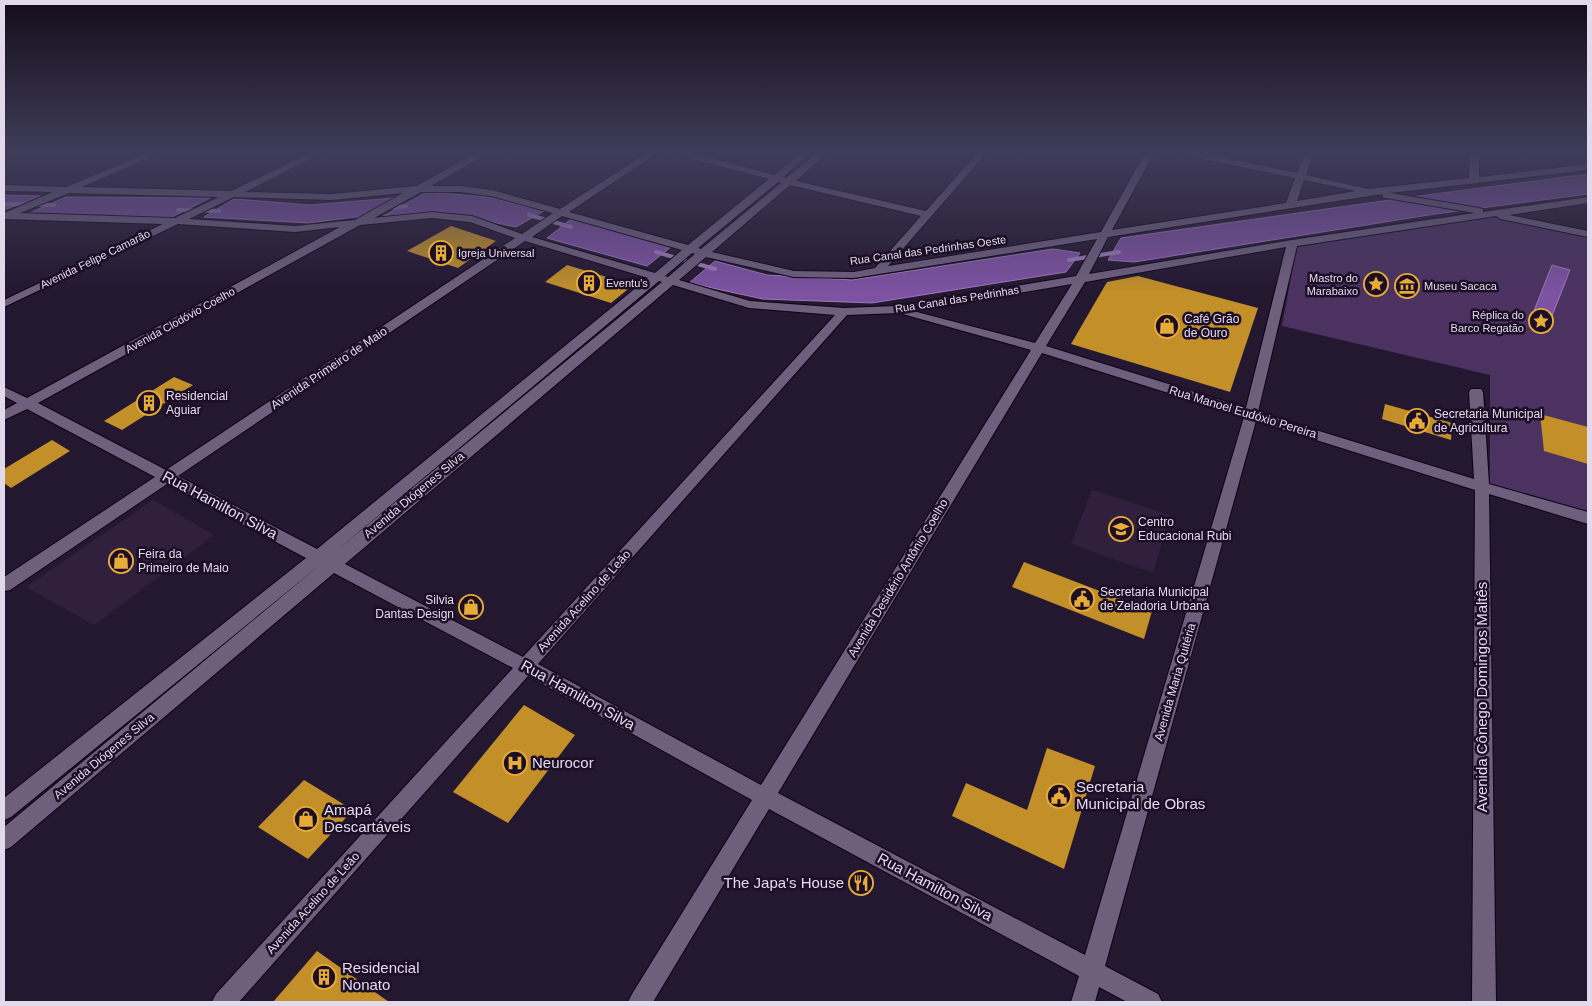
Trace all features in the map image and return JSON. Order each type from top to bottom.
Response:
[{"type":"street","points":[[4,216],[47,198]]},
{"type":"street","name":"Avenida Felipe Camarão","points":[[4,304],[224,198]]},
{"type":"street","name":"Avenida Clodóvio Coelho","points":[[4,416],[403,198]]},
{"type":"street","name":"Rua Canal das Pedrinhas Oeste","points":[[508,198],[692,254],[794,274],[854,275],[1333,198]]},
{"type":"street","name":"Avenida Primeiro de Maio","points":[[4,585],[583,198]]},
{"type":"street","name":"Avenida Diógenes Silva","points":[[692,254],[754,198]]},
{"type":"street","name":"Avenida Diógenes Silva","points":[[4,840],[324,561],[666,275],[768,198]]},
{"type":"street","points":[[858,198],[927,214]]},
{"type":"street","points":[[879,270],[942,198]]},
{"type":"street","name":"Avenida Desidério Antônio Coelho","points":[[640,1002],[1083,274],[1125,198]]},
{"type":"street","points":[[1290,205],[1293,198]]},
{"type":"street","points":[[1403,198],[1588,234]]},
{"type":"street","name":"Rua Canal das Pedrinhas","points":[[4,216],[179,219],[295,229],[432,216],[472,219],[666,275],[749,304],[844,312],[897,310],[1083,274],[1588,200]]},
{"type":"street","name":"Avenida Maria Quitéria","points":[[1083,1002],[1251,415],[1292,244]]},
{"type":"street","name":"Rua Manoel Eudóxio Pereira","points":[[897,310],[1038,348],[1482,487],[1588,518]]},
{"type":"street","name":"Avenida Acelino de Leão","points":[[224,1002],[844,312]]},
{"type":"street","name":"Rua Hamilton Silva","points":[[4,391],[525,666],[765,797],[1150,1002]]},
{"type":"street","name":"Avenida Cônego Domingos Maltês","points":[[1476,392],[1482,487],[1484,1002]]},
{"type":"street","name":"Avenida Diógenes Silva","points":[[4,810],[324,561]]},
{"type":"shaded area","points":[[4,198],[36,198],[4,210]]},
{"type":"shaded area","points":[[64,198],[210,198],[172,217],[27,214]]},
{"type":"shaded area","points":[[394,198],[363,216],[308,223],[204,217],[234,199],[310,205]]},
{"type":"shaded area","points":[[416,198],[492,198],[544,211],[516,227],[438,211],[383,216]]},
{"type":"shaded area","points":[[1404,198],[1558,198],[1435,214],[1134,262],[1108,260],[1121,238]]},
{"type":"shaded area","points":[[1495,217],[1588,236],[1588,513],[1490,484],[1490,375],[1282,326],[1297,245]]},
{"type":"shaded area","points":[[571,219],[671,247],[647,266],[547,238]]},
{"type":"shaded area","points":[[1053,249],[1080,253],[1066,272],[872,303],[763,299],[689,283],[715,261],[767,275],[852,280]]},
{"type":"shaded area","points":[[1552,265],[1570,270],[1548,326],[1530,321]]},
{"type":"shaded area","name":"Centro Educacional Rubi","points":[[1092,490],[1170,515],[1153,573],[1071,544]]},
{"type":"shaded area","name":"Feira da Primeiro de Maio","points":[[153,500],[214,535],[94,625],[26,587]]},
{"type":"building","points":[[451,226],[496,241],[458,268],[407,251]]},
{"type":"building","name":"Eventu's","points":[[567,265],[633,285],[611,303],[545,282]]},
{"type":"building","name":"Café Grão de Ouro","points":[[1138,276],[1258,308],[1230,392],[1071,344],[1107,282]]},
{"type":"building","name":"Residencial Aguiar","points":[[174,377],[193,385],[122,430],[104,421]]},
{"type":"building","name":"Secretaria Municipal de Agricultura","points":[[1385,404],[1452,423],[1451,440],[1382,419]]},
{"type":"building","points":[[1540,414],[1588,427],[1588,464],[1544,451]]},
{"type":"building","points":[[52,440],[70,451],[11,488],[4,483],[4,469]]},
{"type":"building","name":"Secretaria Municipal de Zeladoria Urbana","points":[[1024,562],[1152,611],[1144,639],[1012,587]]},
{"type":"building","name":"Neurocor","points":[[524,705],[575,735],[508,823],[453,792]]},
{"type":"building","name":"Secretaria Municipal de Obras","points":[[1047,748],[1095,766],[1064,869],[952,816],[966,783],[1027,810]]},
{"type":"building","name":"Amapá Descartáveis","points":[[304,780],[353,810],[308,859],[258,827]]},
{"type":"building","name":"Residencial Nonato","points":[[317,951],[389,1002],[273,1002]]},
{"type":"waterway","points":[[4,204],[54,205]]},
{"type":"waterway","points":[[385,208],[406,206]]},
{"type":"waterway","points":[[178,210],[219,211]]},
{"type":"waterway","points":[[529,215],[571,227]]},
{"type":"waterway","points":[[656,252],[715,269]]},
{"type":"waterway","points":[[1069,260],[1119,252]]},
{"type":"place","name":"Igreja Universal","points":[[441,253]]},
{"type":"place","name":"Eventu's","points":[[589,283]]},
{"type":"place","name":"Mastro do Marabaixo","points":[[1376,284]]},
{"type":"place","name":"Museu Sacaca","points":[[1407,286]]},
{"type":"place","name":"Réplica do Barco Regatão","points":[[1541,321]]},
{"type":"place","name":"Café Grão de Ouro","points":[[1167,326]]},
{"type":"place","name":"Residencial Aguiar","points":[[149,403]]},
{"type":"place","name":"Secretaria Municipal de Agricultura","points":[[1417,421]]},
{"type":"place","name":"Centro Educacional Rubi","points":[[1121,529]]},
{"type":"place","name":"Feira da Primeiro de Maio","points":[[121,561]]},
{"type":"place","name":"Secretaria Municipal de Zeladoria Urbana","points":[[1082,599]]},
{"type":"place","name":"Silvia Dantas Design","points":[[471,607]]},
{"type":"place","name":"Neurocor","points":[[515,763]]},
{"type":"place","name":"Secretaria Municipal de Obras","points":[[1059,796]]},
{"type":"place","name":"Amapá Descartáveis","points":[[306,819]]},
{"type":"place","name":"The Japa's House","points":[[861,883]]},
{"type":"place","name":"Residencial Nonato","points":[[324,977]]}]
